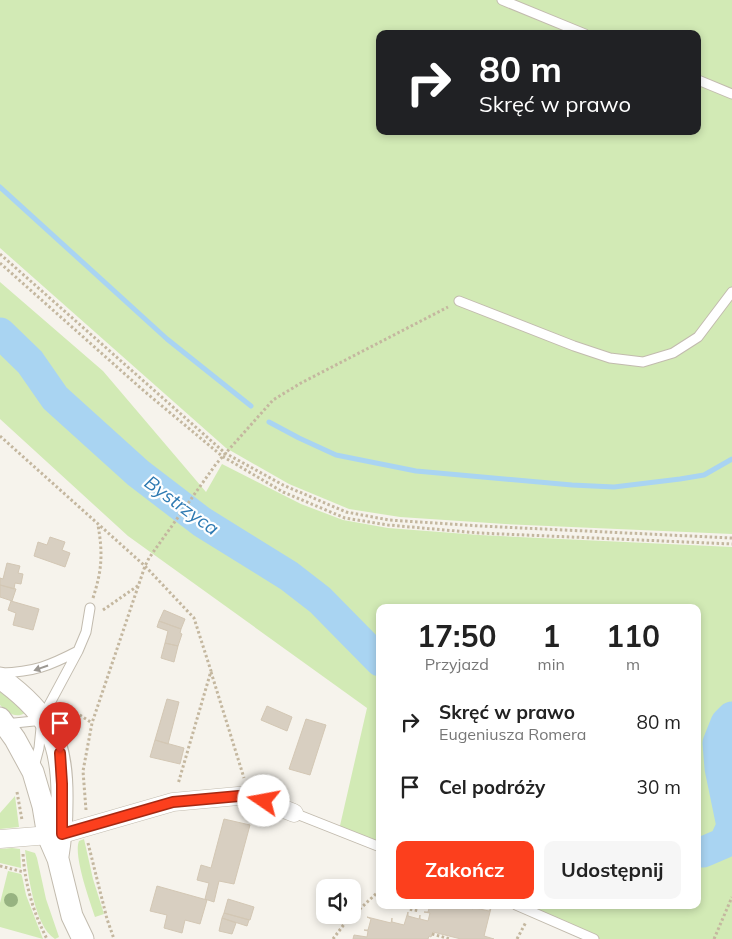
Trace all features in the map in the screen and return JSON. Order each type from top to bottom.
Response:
[{"type":"street","points":[[0,678],[34,706],[54,738],[60,753],[62,784],[55,835]]},
{"type":"street","points":[[2,721],[33,772],[55,835],[58,859],[72,916],[83,939]]},
{"type":"street","points":[[0,839],[55,835],[173,802],[250,795],[294,813]]},
{"type":"lane","points":[[502,0],[575,30]]},
{"type":"lane","points":[[701,81],[732,94]]},
{"type":"lane","points":[[459,301],[610,358],[644,362],[673,353],[698,337],[732,292]]},
{"type":"lane","points":[[33,772],[39,748],[42,718],[78,651],[86,632],[90,608]]},
{"type":"lane","points":[[0,673],[34,670],[54,663],[78,651]]},
{"type":"lane","points":[[2,721],[42,718]]},
{"type":"lane","points":[[294,813],[376,845]]},
{"type":"lane","points":[[525,909],[594,939]]},
{"type":"path","points":[[0,254],[224,454],[283,485],[346,512],[389,520],[732,538]]},
{"type":"path","points":[[0,263],[144,391],[224,454],[283,492],[345,518],[388,525],[479,532],[732,544]]},
{"type":"path","points":[[114,939],[88,850],[83,771],[92,723],[149,558],[216,464],[273,400],[459,301]]},
{"type":"path","points":[[0,436],[145,566],[194,618],[250,795]]},
{"type":"path","points":[[90,608],[99,579],[102,551],[98,525]]},
{"type":"path","points":[[88,620],[129,593],[139,584]]},
{"type":"path","points":[[173,802],[211,671]]},
{"type":"path","points":[[0,866],[24,872]]},
{"type":"path","points":[[333,939],[345,923],[376,894]]},
{"type":"path","points":[[714,939],[732,897]]},
{"type":"path","points":[[412,909],[419,911]]},
{"type":"path","points":[[516,939],[531,912]]},
{"type":"path","points":[[432,934],[450,939]]},
{"type":"green space","points":[[0,0],[732,0],[732,534],[505,524],[400,517],[349,509],[289,484],[226,448],[0,248]]},
{"type":"green space","points":[[0,282],[103,371],[206,492],[222,464],[301,504],[343,520],[388,528],[479,535],[732,547],[732,939],[590,939],[520,909],[701,909],[701,604],[376,604],[376,846],[339,830],[367,708],[128,536],[0,419]]},
{"type":"green space","points":[[0,689],[26,711],[25,713],[15,715],[3,708],[0,705]]},
{"type":"green space","points":[[15,796],[19,827],[0,829],[0,813]]},
{"type":"green space","points":[[84,839],[93,879],[104,914],[95,917],[78,857],[79,841]]},
{"type":"green space","points":[[0,849],[20,849],[21,868],[0,863]]},
{"type":"green space","points":[[25,850],[35,853],[37,858],[46,899],[59,937],[55,939],[42,923],[37,911],[30,885]]},
{"type":"green space","points":[[8,871],[21,874],[26,895],[43,939],[0,927],[0,903]]},
{"type":"building","points":[[50,537],[65,542],[62,550],[70,553],[65,567],[34,556],[38,542],[47,545]]},
{"type":"building","points":[[7,563],[20,566],[18,573],[23,574],[21,584],[15,583],[14,589],[0,585],[0,578],[3,579]]},
{"type":"building","points":[[0,585],[16,589],[12,601],[0,597]]},
{"type":"building","points":[[11,601],[39,609],[33,630],[13,625],[16,613],[8,610]]},
{"type":"building","points":[[164,610],[185,619],[181,629],[159,621]]},
{"type":"building","points":[[159,621],[181,629],[180,633],[182,634],[178,646],[165,643],[168,631],[157,627]]},
{"type":"building","points":[[165,643],[178,646],[174,662],[161,658]]},
{"type":"building","points":[[167,699],[179,702],[168,744],[155,740]]},
{"type":"building","points":[[267,706],[292,717],[287,731],[261,720]]},
{"type":"building","points":[[306,719],[326,725],[310,775],[289,769]]},
{"type":"building","points":[[155,740],[184,748],[180,764],[150,757]]},
{"type":"building","points":[[224,819],[250,825],[234,884],[219,881],[214,902],[205,899],[209,883],[197,880],[201,865],[211,868]]},
{"type":"building","points":[[157,886],[207,900],[200,924],[185,920],[182,933],[164,928],[167,915],[150,911]]},
{"type":"building","points":[[228,899],[254,907],[250,920],[224,913]]},
{"type":"building","points":[[429,909],[480,909],[489,911],[491,909],[484,936],[494,939],[461,939],[433,932],[428,939],[353,939],[354,935],[367,937],[368,931],[364,930],[368,930],[371,919],[367,917],[391,923],[392,918],[392,922],[404,925],[408,912],[408,916],[419,919],[420,915],[420,919],[428,921],[430,913],[424,912],[428,912]]},
{"type":"building","points":[[224,913],[249,920],[247,926],[222,918]]},
{"type":"building","points":[[222,918],[236,923],[232,934],[219,931]]},
{"type":"waterway","points":[[0,187],[167,339],[251,406]]},
{"type":"waterway","name":"Bystrzyca","points":[[0,333],[30,362],[55,398],[138,473],[202,522],[289,576],[320,600],[376,657]]},
{"type":"waterway","points":[[269,422],[336,455],[416,471],[572,485],[614,487],[680,479],[704,475],[732,459]]},
{"type":"waterway","name":"Bystrzyca","points":[[701,852],[724,843],[732,826],[720,768],[718,743],[726,723],[732,717]]},
{"type":"route","points":[[60,753],[62,834],[173,802],[250,795],[264,801]]}]
